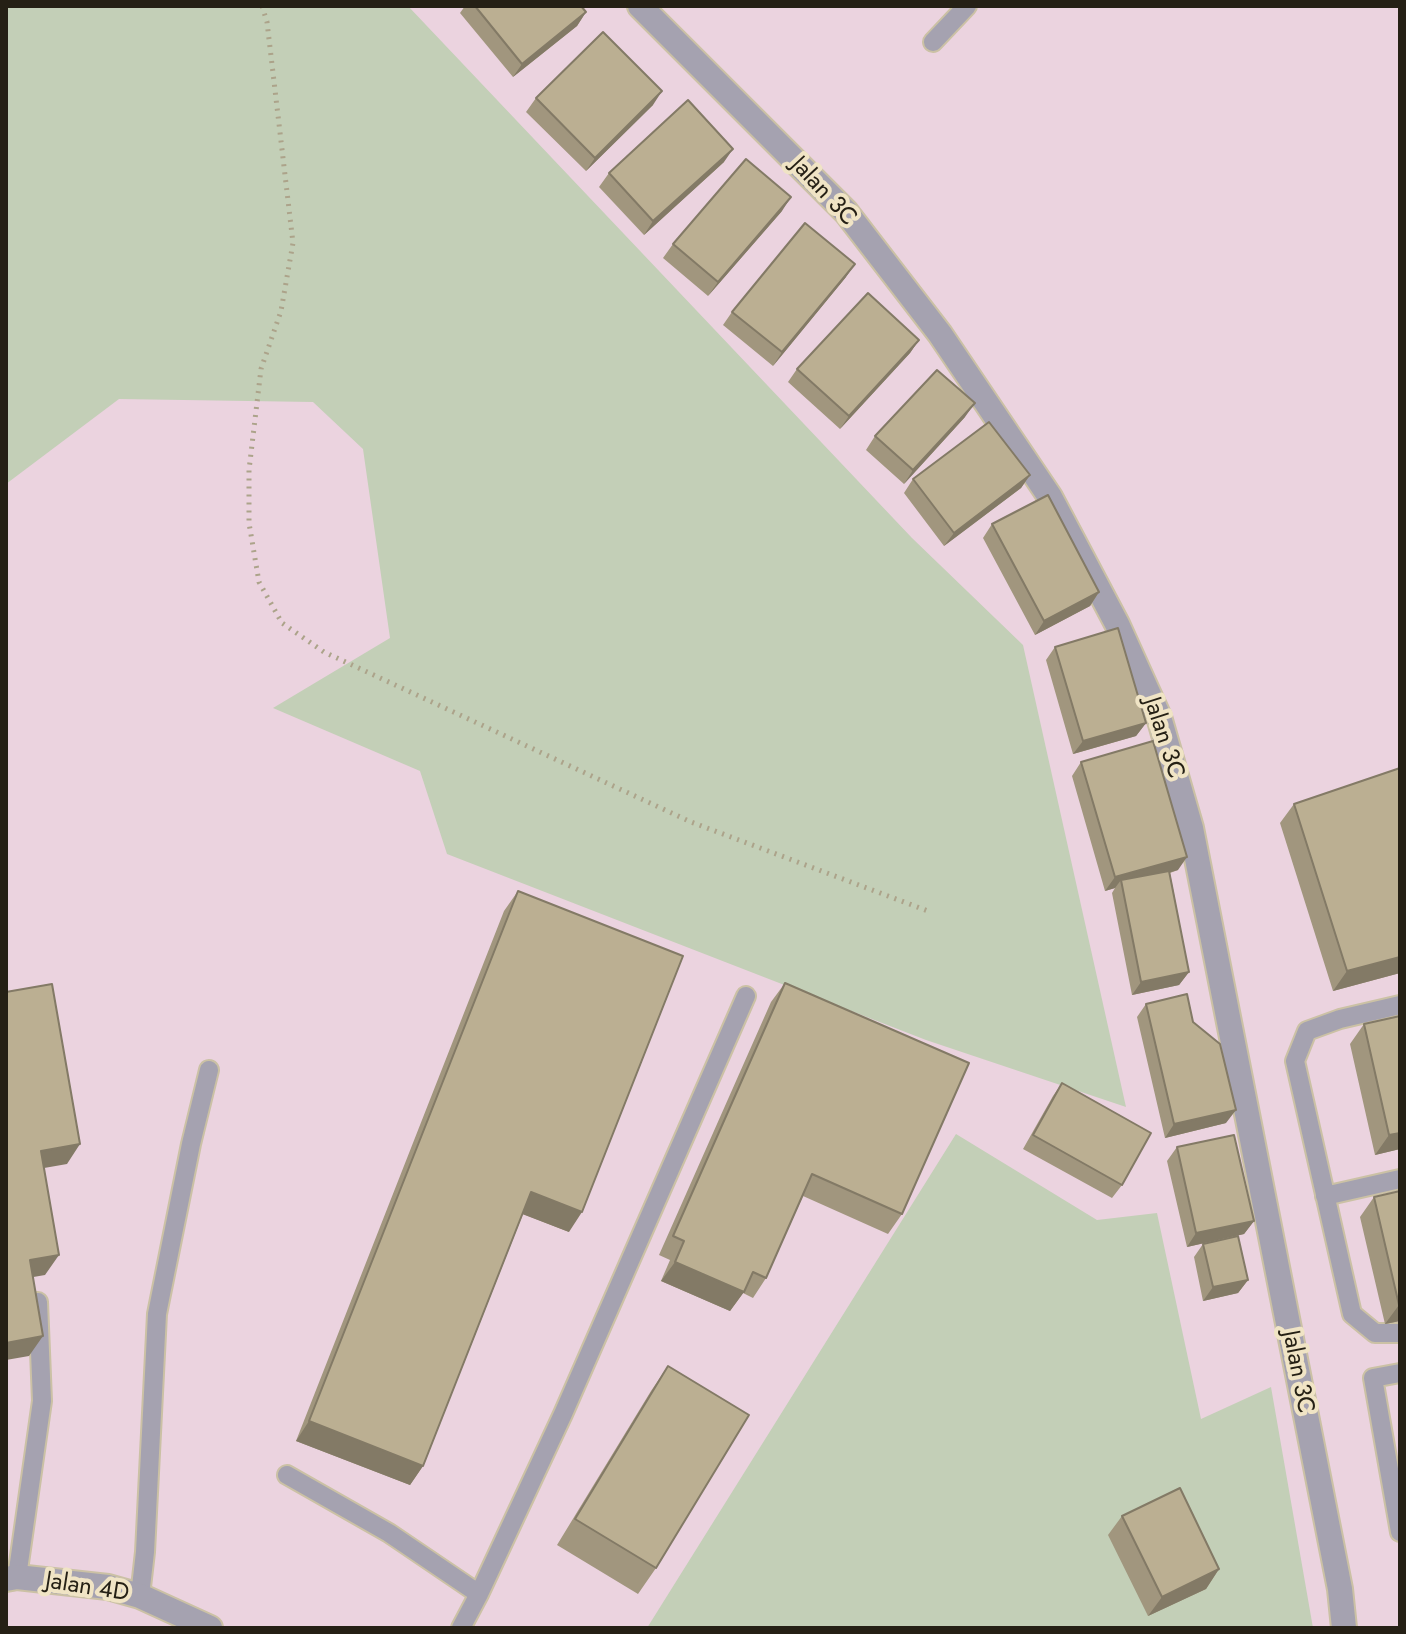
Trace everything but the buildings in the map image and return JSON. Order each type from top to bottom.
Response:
[{"type":"street","name":"Jalan 3C","points":[[640,6],[846,212],[940,334],[1050,497],[1117,624],[1159,717],[1191,828],[1340,1589],[1344,1628]]},
{"type":"street","name":"Jalan 4D","points":[[12,1578],[108,1587],[140,1596],[195,1626]]},
{"type":"lane","points":[[933,42],[967,6]]},
{"type":"lane","points":[[461,1628],[563,1414],[746,996]]},
{"type":"lane","points":[[1400,1005],[1340,1019],[1307,1031],[1295,1061],[1352,1314],[1375,1333],[1400,1333]]},
{"type":"lane","points":[[140,1596],[157,1314],[209,1070]]},
{"type":"lane","points":[[1325,1196],[1400,1179]]},
{"type":"lane","points":[[12,1578],[42,1401],[38,1302]]},
{"type":"lane","points":[[1400,1373],[1373,1378],[1400,1532]]},
{"type":"lane","points":[[287,1475],[389,1533],[479,1594]]},
{"type":"path","points":[[262,6],[267,22],[293,243],[281,311],[261,369],[249,470],[249,523],[259,582],[282,623],[324,652],[691,822],[928,911]]},
{"type":"shaded area","points":[[6,6],[1400,6],[1400,1628],[6,1628]]},
{"type":"green space","points":[[6,6],[408,6],[912,538],[1023,645],[1126,1107],[926,1040],[447,854],[420,771],[273,708],[390,638],[363,449],[313,402],[119,399],[6,484]]},
{"type":"green space","points":[[956,1134],[1097,1220],[1157,1213],[1201,1419],[1271,1387],[1313,1628],[647,1628]]}]
